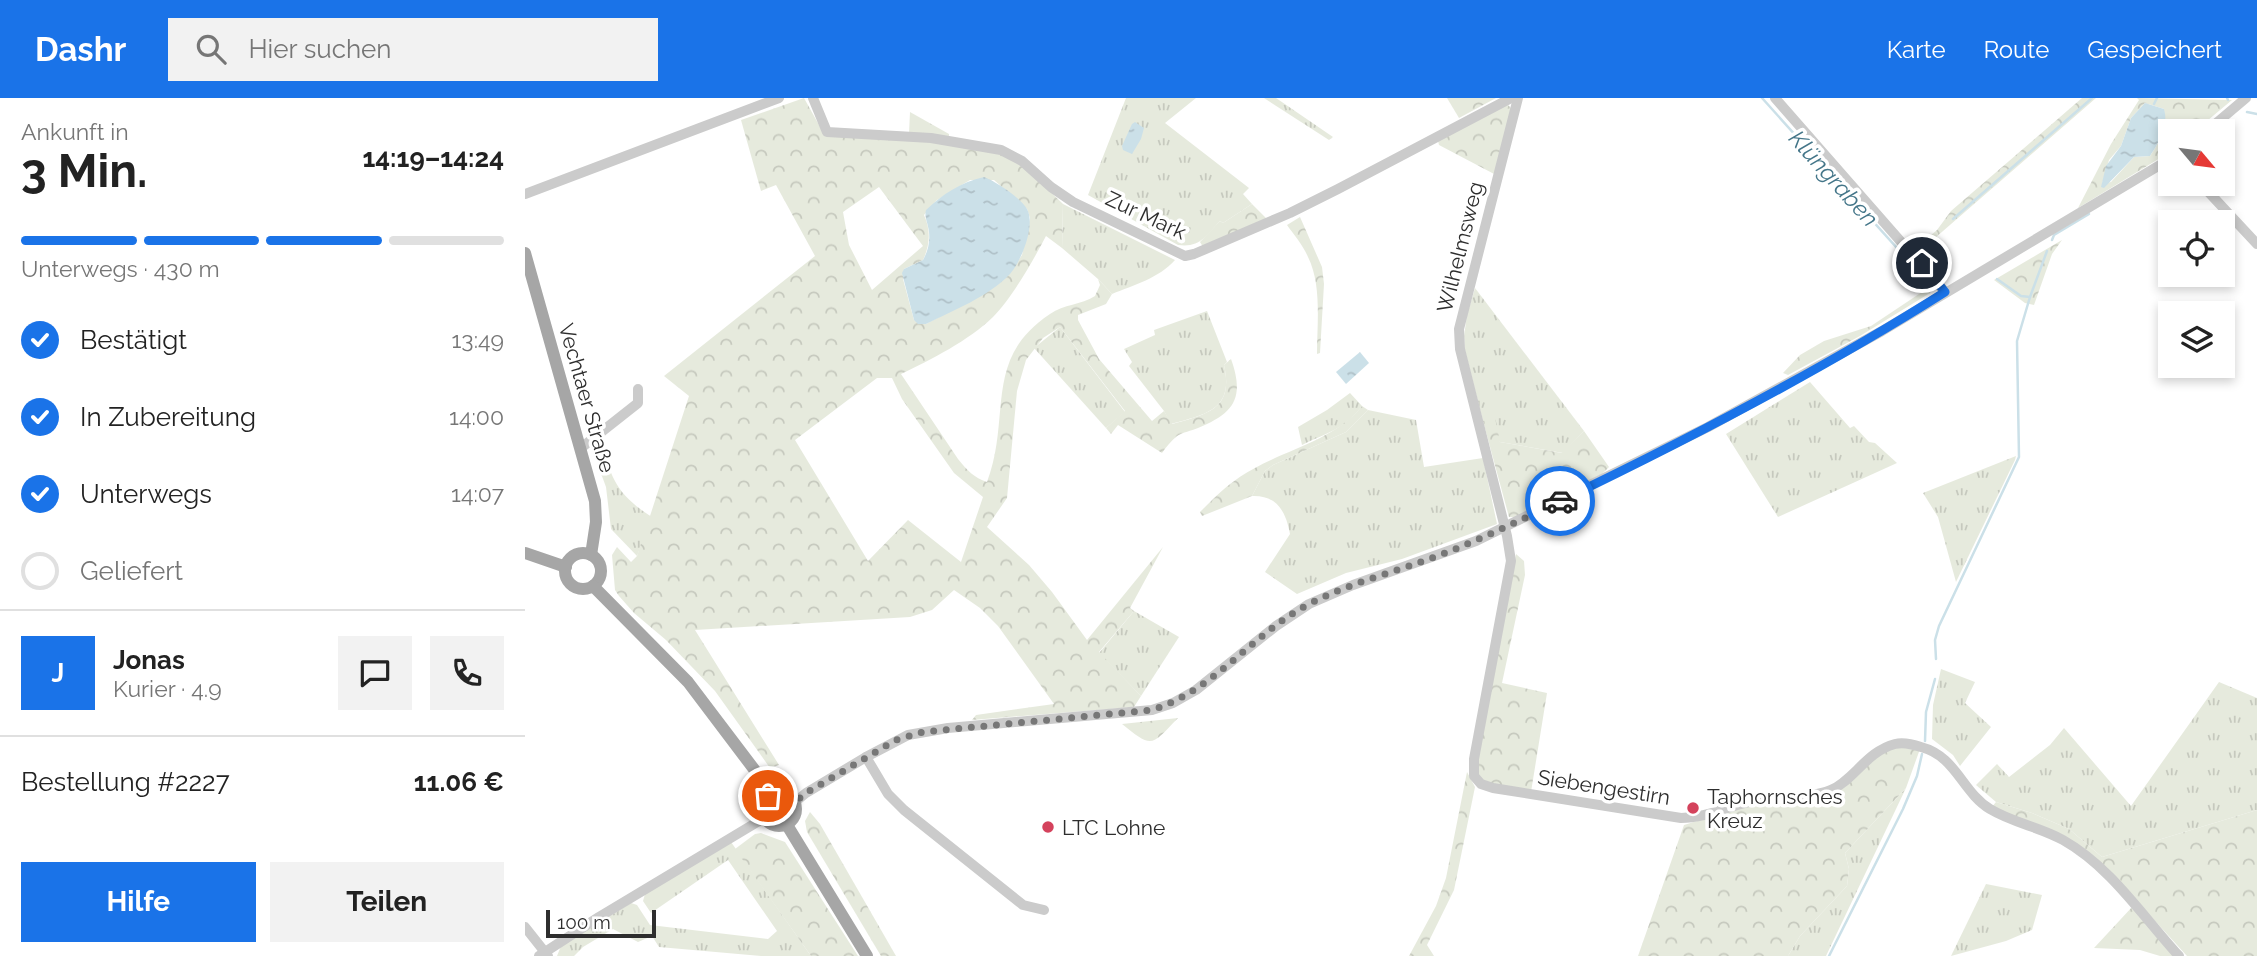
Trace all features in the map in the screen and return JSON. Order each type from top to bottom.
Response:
[{"type":"main road","name":"Vechtaer Straße","points":[[525,253],[596,500],[591,555]]},
{"type":"main road","points":[[525,553],[566,567]]},
{"type":"main road","points":[[576,555],[591,555],[601,567],[600,578],[593,586],[583,589],[573,585],[566,577],[566,567],[576,555]]},
{"type":"main road","points":[[593,586],[688,682],[772,793]]},
{"type":"main road","points":[[772,793],[785,793],[795,802],[796,816],[787,825],[775,826],[764,818],[763,804],[772,793]]},
{"type":"main road","points":[[787,825],[867,956]]},
{"type":"street","points":[[525,194],[779,98]]},
{"type":"street","name":"Zur Mark","points":[[813,98],[827,132],[931,138],[1001,150],[1022,161],[1073,202],[1185,256],[1290,213],[1511,98]]},
{"type":"street","name":"Wilhelmsweg","points":[[1504,528],[1460,349],[1459,329],[1518,98]]},
{"type":"street","points":[[1775,98],[1945,292]]},
{"type":"street","points":[[2221,119],[2246,98]]},
{"type":"street","points":[[795,802],[896,740],[923,732],[1152,710],[1173,704],[1210,680],[1276,626],[1309,604],[1353,585],[1476,541],[1708,427],[1882,331],[2158,166]]},
{"type":"street","points":[[2212,196],[2257,244]]},
{"type":"street","points":[[581,448],[638,402],[638,389]]},
{"type":"street","name":"Siebengestirn","points":[[1504,528],[1511,561],[1474,758],[1474,776],[1481,784],[1531,796],[1681,818],[1697,818],[1756,800],[1834,790],[1884,748],[1898,743],[1912,744],[1942,755],[1975,796],[1989,808],[2071,844],[2133,902],[2179,956]]},
{"type":"street","points":[[866,757],[888,794],[904,810],[1023,905],[1044,911]]},
{"type":"street","points":[[525,927],[544,955],[764,818]]},
{"type":"green space","points":[[804,98],[824,134],[931,140],[1002,153],[1030,172],[1063,204],[1062,248],[1046,236],[1015,289],[993,317],[961,342],[901,374],[958,459],[982,480],[987,482],[994,458],[1002,390],[1015,350],[1029,331],[1050,314],[1095,296],[1100,285],[1098,279],[1112,294],[1106,304],[1078,315],[1078,320],[1099,359],[1152,421],[1164,411],[1172,424],[1197,417],[1215,407],[1225,391],[1224,365],[1231,359],[1237,384],[1236,394],[1228,410],[1210,422],[1177,436],[1162,453],[1118,425],[1111,434],[1106,428],[1125,411],[1060,327],[1043,338],[1026,360],[1017,391],[1007,498],[987,527],[1029,565],[1087,640],[1163,547],[1130,608],[1134,611],[1099,652],[1141,696],[1134,707],[972,720],[976,715],[1054,704],[998,626],[980,608],[954,590],[932,610],[910,617],[695,630],[779,765],[770,768],[715,691],[619,596],[615,590],[612,555],[617,547],[631,562],[637,556],[689,396],[664,376],[815,256],[776,185],[761,191],[741,120]],"holes":[[[970,180],[994,180],[1027,209],[1030,218],[1022,255],[1010,273],[986,292],[926,324],[914,320],[903,279],[904,269],[923,260],[929,238],[924,215],[937,200]],[[879,187],[923,246],[872,290],[849,245],[843,212]],[[877,378],[892,378],[902,399],[954,473],[983,497],[961,562],[908,520],[868,561],[795,440]]]},
{"type":"green space","points":[[1126,98],[1196,98],[1165,123],[1249,188],[1243,194],[1252,204],[1223,223],[1220,221],[1197,243],[1178,245],[1088,195]]},
{"type":"green space","points":[[1264,98],[1276,98],[1333,137],[1329,140]]},
{"type":"green space","points":[[1447,98],[1496,98],[1459,118]]},
{"type":"green space","points":[[2082,98],[2096,98],[1920,251],[1916,248],[1937,230],[1951,211]]},
{"type":"green space","points":[[2137,98],[2232,100],[2209,119],[2164,119],[2164,109],[2145,103],[2131,118],[2121,146],[2109,160],[2102,184],[2111,182],[2134,157],[2150,156],[2158,142],[2158,159],[2078,208],[2111,144],[2139,100]]},
{"type":"green space","points":[[1507,104],[1513,110],[1496,175],[1439,145],[1438,141]]},
{"type":"green space","points":[[910,112],[949,134],[949,138],[909,134]]},
{"type":"green space","points":[[1063,204],[1175,260],[1154,276],[1112,294],[1062,248]]},
{"type":"green space","points":[[1252,204],[1267,219],[1203,247],[1200,242],[1220,221],[1223,223]]},
{"type":"green space","points":[[1300,217],[1322,267],[1324,284],[1320,353],[1317,354],[1318,305],[1315,280],[1306,253],[1287,225]]},
{"type":"green space","points":[[2062,240],[2052,254],[2034,305],[2025,303],[1994,280]]},
{"type":"green space","points":[[1934,284],[1930,293],[1860,336],[1788,375],[1783,373],[1800,355],[1824,341],[1871,326]]},
{"type":"green space","points":[[1475,288],[1584,431],[1563,453],[1500,442],[1483,421],[1464,336]]},
{"type":"green space","points":[[1207,311],[1227,362],[1224,365],[1225,391],[1221,400],[1207,413],[1171,424],[1129,366],[1132,362],[1124,349],[1155,335],[1154,330]]},
{"type":"green space","points":[[1060,327],[1125,412],[1106,428],[1034,348]]},
{"type":"green space","points":[[1810,382],[1850,428],[1854,426],[1869,442],[1875,443],[1897,463],[1778,517],[1726,434]]},
{"type":"green space","points":[[1350,393],[1362,406],[1355,414],[1334,430],[1302,445],[1298,427]]},
{"type":"green space","points":[[1362,406],[1368,410],[1346,432],[1273,465],[1265,471],[1252,496],[1202,516],[1200,512],[1247,472],[1326,435]]},
{"type":"green space","points":[[1368,410],[1416,420],[1424,467],[1483,458],[1497,524],[1402,559],[1346,573],[1297,594],[1265,572],[1290,534],[1283,512],[1274,502],[1261,496],[1252,496],[1265,471],[1273,465],[1346,432]]},
{"type":"green space","points":[[1495,418],[1500,442],[1562,453],[1584,431],[1609,467],[1602,474],[1515,517],[1509,517],[1483,421]]},
{"type":"green space","points":[[600,440],[612,475],[623,493],[652,517],[637,556],[611,529],[606,487],[592,449]]},
{"type":"green space","points":[[2016,456],[1956,582],[1938,517],[1923,493]]},
{"type":"green space","points":[[1516,554],[1524,561],[1525,575],[1502,683],[1547,693],[1531,792],[1483,782],[1477,775],[1476,766]]},
{"type":"green space","points":[[1134,611],[1179,637],[1141,696],[1099,653]]},
{"type":"green space","points":[[1941,669],[1975,682],[1965,703],[1991,727],[1960,766],[1953,755],[1932,739],[1933,705]]},
{"type":"green space","points":[[2219,682],[2257,698],[2257,810],[2102,857],[2069,829],[2032,813],[1996,802],[1976,785],[1997,764],[2009,777],[2050,745],[2064,728],[2131,806]]},
{"type":"green space","points":[[1178,718],[1157,739],[1151,741],[1140,738],[1122,724]]},
{"type":"green space","points":[[1900,746],[1920,749],[1906,788],[1845,853],[1849,869],[1847,886],[1800,936],[1788,956],[1638,956],[1684,825],[1756,803],[1820,796],[1885,750]]},
{"type":"green space","points":[[1467,772],[1475,787],[1454,890],[1427,945],[1434,956],[1409,956],[1436,906],[1446,878]]},
{"type":"green space","points":[[1906,788],[1826,956],[1788,956],[1800,936],[1847,886],[1849,869],[1845,853]]},
{"type":"green space","points":[[1996,802],[2032,813],[2069,829],[2102,857],[2257,810],[2257,956],[2187,956],[2096,861],[1991,808]]},
{"type":"green space","points":[[810,812],[820,824],[896,956],[881,956],[807,832],[805,821]]},
{"type":"green space","points":[[761,833],[785,842],[858,956],[811,956],[735,849],[755,834]]},
{"type":"green space","points":[[731,842],[811,956],[761,956],[659,947],[652,936],[638,942],[613,929],[583,947],[574,956],[557,956],[561,946],[631,903],[637,905],[650,925],[768,939],[777,931],[728,860],[651,913],[643,901],[645,894]]},
{"type":"green space","points":[[1986,884],[2042,895],[2032,930],[2006,941],[1951,956]]},
{"type":"green space","points":[[2133,906],[2176,956],[2160,956],[2140,950],[2094,948]]},
{"type":"water","points":[[2145,103],[2164,109],[2165,119],[2158,119],[2158,142],[2150,156],[2134,157],[2104,188],[2101,187],[2106,166],[2121,146],[2131,118]]},
{"type":"water","points":[[1135,122],[1144,128],[1132,154],[1123,150],[1122,146]]},
{"type":"water","points":[[984,177],[1007,190],[1027,209],[1030,224],[1019,261],[1010,274],[992,290],[926,324],[918,324],[914,320],[902,273],[904,269],[923,260],[926,253],[929,236],[926,210],[953,189]]},
{"type":"water","points":[[1360,352],[1369,363],[1346,384],[1336,372]]},
{"type":"waterway","name":"Klüngraben","points":[[1762,98],[1906,258]]},
{"type":"waterway","points":[[1953,219],[2092,98]]},
{"type":"waterway","points":[[2154,104],[2157,98]]},
{"type":"waterway","points":[[2247,112],[2257,114]]},
{"type":"waterway","points":[[2052,240],[2054,235],[2089,214]]},
{"type":"waterway","points":[[1936,659],[1935,640],[1939,626],[2019,457],[2017,341],[2047,251]]},
{"type":"waterway","points":[[1997,279],[2021,296],[2030,297]]},
{"type":"waterway","points":[[1925,741],[1926,712],[1935,679]]},
{"type":"waterway","points":[[1829,956],[1903,809],[1917,776],[1922,754]]},
{"type":"way so far","points":[[768,796],[772,793],[785,793],[795,802],[806,793],[908,735],[948,728],[1152,710],[1173,704],[1210,680],[1276,626],[1309,604],[1353,585],[1476,541],[1560,501]]},
{"type":"place","name":"Taphornsches Kreuz","points":[[1693,808]]},
{"type":"place","name":"LTC Lohne","points":[[1048,827]]},
{"type":"route","points":[[1560,501],[1708,427],[1882,331],[1945,292],[1922,263]]}]
